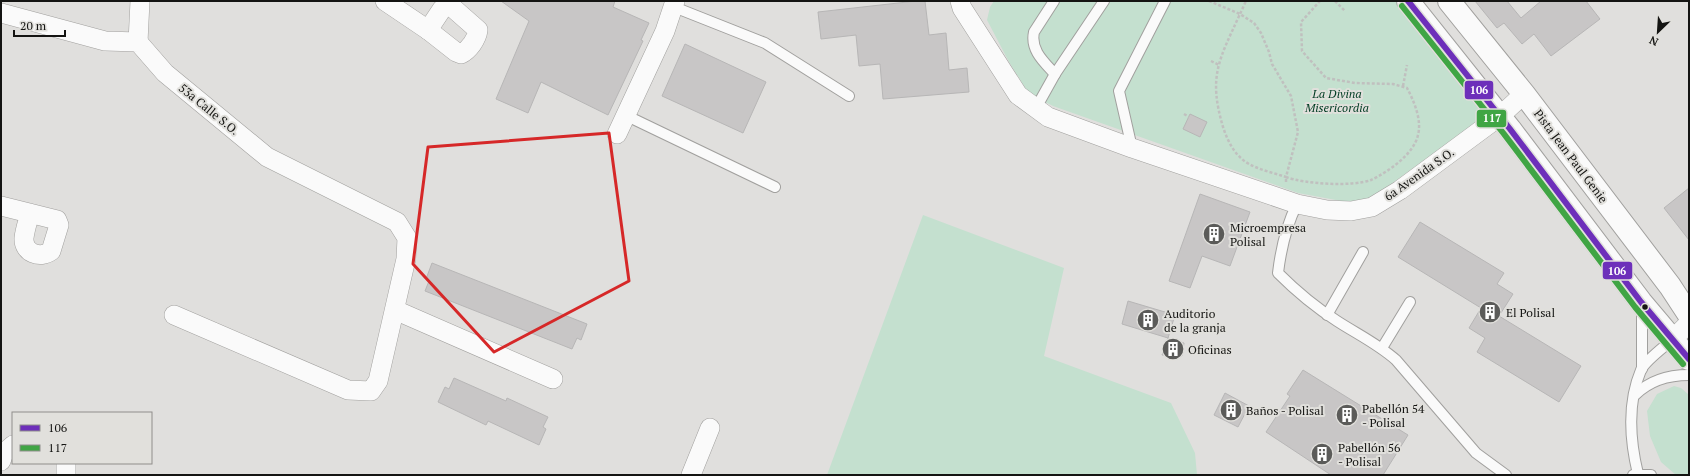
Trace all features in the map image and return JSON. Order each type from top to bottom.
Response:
[{"type":"main road","points":[[1408,1],[1500,116],[1641,302],[1689,359]]},
{"type":"main road","name":"Pista Jean Paul Genie","points":[[1449,1],[1524,94],[1670,286],[1689,315]]},
{"type":"street","points":[[1,13],[105,40],[138,42],[140,1]]},
{"type":"street","points":[[385,1],[428,30]]},
{"type":"street","name":"6a Avenida S.O.","points":[[960,1],[962,8],[1018,95],[1048,117],[1132,148],[1298,204],[1327,210],[1351,211],[1372,207],[1400,190],[1500,116],[1524,94]]},
{"type":"street","points":[[617,134],[675,4]]},
{"type":"street","name":"53a Calle S.O.","points":[[138,42],[165,73],[267,157],[397,222],[406,238],[406,259],[395,310]]},
{"type":"street","points":[[1,206],[30,212]]},
{"type":"street","points":[[174,314],[348,390],[371,391],[378,381],[395,310],[553,379]]},
{"type":"street","points":[[1672,340],[1689,323]]},
{"type":"street","points":[[692,475],[710,428]]},
{"type":"street","points":[[66,464],[66,475]]},
{"type":"lane","points":[[1054,1],[1034,32],[1033,36],[1038,55],[1055,74]]},
{"type":"lane","points":[[1036,108],[1055,74],[1104,1]]},
{"type":"lane","points":[[1132,148],[1119,91],[1165,1]]},
{"type":"lane","points":[[675,4],[765,43],[849,96]]},
{"type":"lane","points":[[625,116],[775,187]]},
{"type":"lane","points":[[1298,204],[1290,220],[1281,248],[1278,273],[1302,297],[1382,348],[1396,360],[1476,453],[1506,475]]},
{"type":"lane","points":[[1327,314],[1363,252]]},
{"type":"lane","points":[[1382,348],[1410,302]]},
{"type":"lane","points":[[1641,302],[1642,369],[1630,422],[1636,474],[1651,475]]},
{"type":"lane","points":[[1642,369],[1672,340]]},
{"type":"lane","points":[[1635,395],[1645,385],[1652,382],[1680,375],[1689,375]]},
{"type":"path","points":[[1209,1],[1240,14],[1254,23],[1261,33],[1272,64],[1291,96],[1298,132],[1286,177]]},
{"type":"path","points":[[1246,1],[1221,57],[1215,91],[1229,144],[1250,165],[1299,182],[1318,184],[1370,180],[1400,161],[1412,150],[1418,134],[1418,118],[1412,97],[1407,88],[1393,84],[1355,83],[1326,78],[1302,51],[1300,26],[1303,19],[1320,1]]},
{"type":"path","points":[[1335,1],[1345,11]]},
{"type":"path","points":[[1212,61],[1219,65]]},
{"type":"path","points":[[1403,86],[1407,65]]},
{"type":"path","points":[[1184,114],[1189,117]]},
{"type":"highlighted area","points":[[609,133],[629,281],[494,352],[413,264],[428,147]]},
{"type":"green space","name":"La Divina Misericordia","points":[[994,1],[1403,1],[1488,113],[1371,199],[1352,203],[1298,193],[1053,106],[1029,94],[1009,62],[987,20],[990,7]]},
{"type":"green space","points":[[923,215],[1064,268],[1044,356],[1171,403],[1195,453],[1197,475],[827,475]]},
{"type":"green space","points":[[1674,386],[1681,388],[1689,395],[1689,475],[1676,475],[1661,462],[1650,436],[1647,411],[1657,394]]},
{"type":"building","points":[[501,1],[615,1],[613,7],[649,23],[641,40],[643,41],[608,115],[541,82],[528,113],[496,99],[529,21]]},
{"type":"building","points":[[925,1],[929,35],[946,33],[949,70],[967,68],[969,92],[883,99],[880,64],[859,66],[856,35],[821,39],[818,12]]},
{"type":"building","points":[[1475,1],[1507,1],[1521,18],[1541,1],[1586,1],[1600,19],[1551,56],[1534,34],[1522,44],[1504,23],[1497,28]]},
{"type":"building","points":[[685,44],[766,82],[743,133],[662,96]]},
{"type":"building","points":[[1190,114],[1207,122],[1200,137],[1183,129]]},
{"type":"building","points":[[1689,188],[1689,240],[1664,208]]},
{"type":"building","name":"Microempresa Polisal","points":[[1200,194],[1250,212],[1230,266],[1202,256],[1190,288],[1169,281]]},
{"type":"building","name":"El Polisal","points":[[1420,222],[1504,273],[1497,284],[1513,294],[1499,316],[1581,366],[1559,402],[1477,352],[1485,338],[1469,328],[1481,308],[1398,257]]},
{"type":"building","points":[[432,263],[587,324],[581,340],[577,338],[572,349],[425,291],[429,281],[426,279]]},
{"type":"building","name":"Auditorio de la granja","points":[[1128,301],[1175,315],[1168,338],[1122,324]]},
{"type":"building","name":"Oficinas","points":[[1168,338],[1184,343],[1182,356],[1162,355]]},
{"type":"building","points":[[1303,370],[1408,435],[1383,475],[1331,475],[1266,432],[1290,396],[1287,394]]},
{"type":"building","points":[[454,378],[506,401],[507,398],[548,417],[543,427],[546,429],[539,445],[488,421],[486,425],[438,402],[445,387],[449,389]]},
{"type":"building","name":"Baños - Polisal","points":[[1225,393],[1249,406],[1238,427],[1214,415]]},
{"type":"transit line","name":"106","points":[[1408,1],[1510,129],[1641,302],[1689,359]]},
{"type":"transit line","name":"117","points":[[1402,6],[1504,134],[1635,307],[1683,364]]},
{"type":"place","name":"Microempresa Polisal","points":[[1214,234]]},
{"type":"place","name":"El Polisal","points":[[1490,312]]},
{"type":"place","name":"Auditorio de la granja","points":[[1148,320]]},
{"type":"place","name":"Oficinas","points":[[1173,349]]},
{"type":"place","name":"Baños - Polisal","points":[[1231,410]]},
{"type":"place","name":"Pabellón 54 - Polisal","points":[[1347,415]]},
{"type":"place","name":"Pabellón 56 - Polisal","points":[[1322,454]]}]
